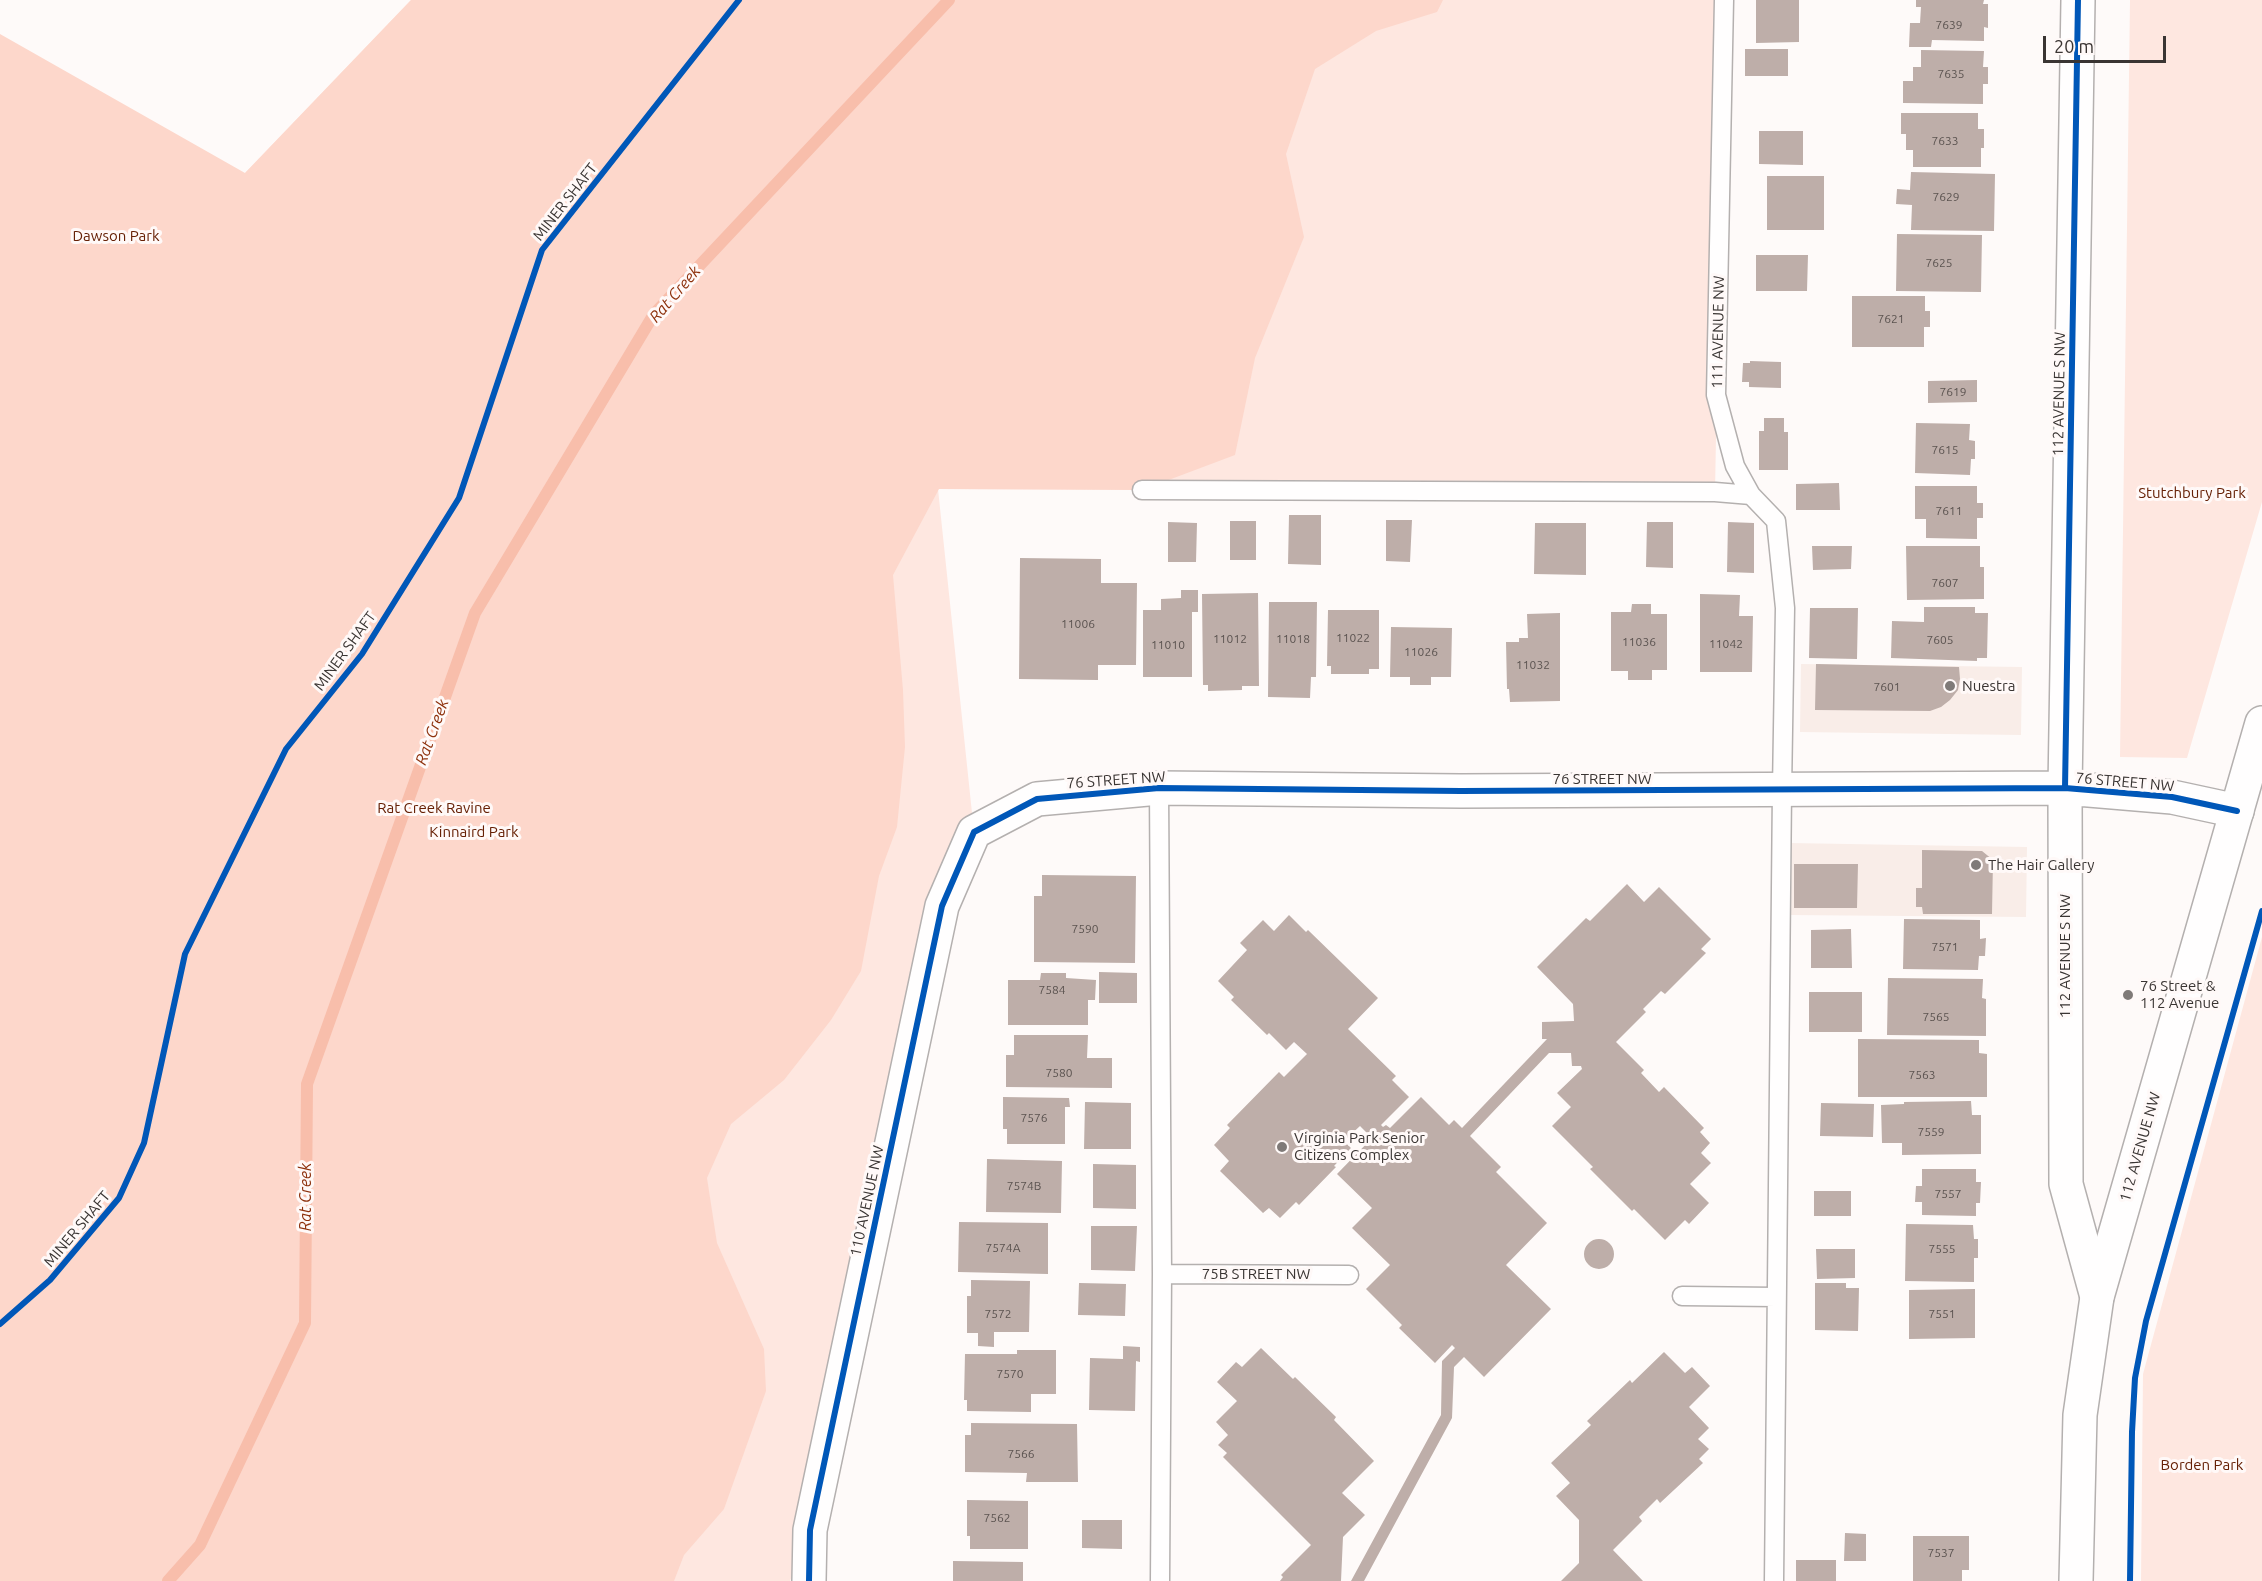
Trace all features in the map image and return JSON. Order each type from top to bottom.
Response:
[{"type":"street","name":"112 AVENUE S NW","points":[[2078,0],[2065,788],[2066,1184],[2097,1297]]},
{"type":"street","name":"112 AVENUE NW","points":[[2076,1581],[2080,1415],[2097,1297],[2262,723]]},
{"type":"street","name":"76 STREET NW","points":[[974,832],[1037,799],[1159,788],[1461,791],[2065,788],[2172,797],[2237,811]]},
{"type":"street","name":"110 AVENUE NW","points":[[810,1581],[810,1530],[942,906],[974,832]]},
{"type":"lane","name":"111 AVENUE NW","points":[[1724,0],[1716,395],[1734,466],[1751,495],[1776,521],[1785,608],[1774,1581]]},
{"type":"lane","points":[[1142,490],[1703,492],[1751,495]]},
{"type":"lane","points":[[1159,788],[1162,1274],[1160,1581]]},
{"type":"lane","name":"75B STREET NW","points":[[1162,1274],[1349,1275]]},
{"type":"lane","points":[[1682,1296],[1776,1297]]},
{"type":"shaded area","points":[[1801,664],[2022,667],[2021,735],[1800,732]]},
{"type":"shaded area","points":[[1789,843],[2027,847],[2026,917],[1789,915]]},
{"type":"green space","name":"Rat Creek Ravine","points":[[411,0],[1724,0],[1715,492],[938,489],[974,832],[810,1530],[790,1581],[0,1581],[0,567],[245,173]]},
{"type":"green space","name":"Rat Creek Ravine","points":[[411,0],[1443,0],[1437,12],[1376,31],[1315,69],[1286,154],[1304,237],[1255,358],[1235,455],[1142,490],[939,489],[893,575],[903,690],[905,747],[897,827],[879,876],[861,971],[831,1020],[784,1080],[731,1124],[707,1178],[717,1243],[764,1349],[766,1391],[724,1509],[684,1555],[674,1581],[0,1581],[0,34],[245,173]]},
{"type":"green space","name":"Stutchbury Park","points":[[2130,0],[2262,0],[2262,502],[2187,758],[2120,757]]},
{"type":"green space","name":"Borden Park","points":[[2262,937],[2262,1581],[2141,1581],[2143,1374]]},
{"type":"building","points":[[1756,0],[1799,0],[1799,42],[1756,43]]},
{"type":"building","points":[[1916,0],[1984,0],[1983,4],[1988,4],[1988,28],[1984,27],[1984,41],[1932,40],[1931,47],[1909,47],[1910,23],[1920,23],[1921,7],[1916,7]]},
{"type":"building","points":[[1745,49],[1788,49],[1788,76],[1745,76]]},
{"type":"building","points":[[1921,50],[1984,51],[1983,67],[1988,67],[1988,84],[1983,84],[1983,104],[1903,103],[1903,81],[1913,81],[1913,67],[1921,67]]},
{"type":"building","points":[[1901,113],[1978,113],[1978,129],[1984,129],[1981,167],[1913,167],[1913,150],[1906,150],[1906,134],[1901,134]]},
{"type":"building","points":[[1759,131],[1803,131],[1803,165],[1759,164]]},
{"type":"building","points":[[1911,172],[1995,174],[1994,231],[1911,230],[1912,205],[1896,204],[1897,189],[1910,190]]},
{"type":"building","points":[[1767,176],[1824,176],[1824,230],[1767,230]]},
{"type":"building","points":[[1897,234],[1982,235],[1981,292],[1896,291]]},
{"type":"building","points":[[1756,255],[1808,255],[1807,291],[1756,291]]},
{"type":"building","points":[[1852,296],[1925,296],[1925,311],[1930,311],[1930,327],[1924,327],[1924,347],[1852,347]]},
{"type":"building","points":[[1750,361],[1781,362],[1781,388],[1749,387],[1749,382],[1742,382],[1743,363],[1750,363]]},
{"type":"building","points":[[1977,380],[1977,402],[1928,403],[1928,381]]},
{"type":"building","points":[[1764,418],[1784,418],[1784,432],[1788,432],[1788,470],[1759,470],[1759,431],[1764,431]]},
{"type":"building","points":[[1916,423],[1970,424],[1969,440],[1975,441],[1975,459],[1971,459],[1970,475],[1915,473]]},
{"type":"building","points":[[1839,483],[1840,510],[1796,510],[1796,484]]},
{"type":"building","points":[[1915,486],[1977,486],[1977,503],[1983,503],[1983,518],[1977,518],[1977,539],[1926,538],[1926,519],[1915,519]]},
{"type":"building","points":[[1289,515],[1321,515],[1321,565],[1288,564]]},
{"type":"building","points":[[1386,520],[1412,520],[1410,562],[1386,561]]},
{"type":"building","points":[[1230,521],[1256,521],[1256,560],[1230,560]]},
{"type":"building","points":[[1168,522],[1197,523],[1196,562],[1168,562]]},
{"type":"building","points":[[1647,522],[1673,522],[1673,568],[1646,567]]},
{"type":"building","points":[[1728,522],[1754,523],[1754,573],[1727,572]]},
{"type":"building","points":[[1535,523],[1586,523],[1586,575],[1534,574]]},
{"type":"building","points":[[1812,546],[1852,546],[1851,569],[1813,570]]},
{"type":"building","points":[[1906,546],[1980,546],[1980,567],[1984,567],[1984,599],[1907,600]]},
{"type":"building","points":[[1020,558],[1101,559],[1101,583],[1137,583],[1136,665],[1098,665],[1098,680],[1019,679]]},
{"type":"building","points":[[1181,590],[1198,590],[1198,612],[1192,612],[1192,677],[1143,677],[1143,610],[1161,610],[1161,599],[1181,598]]},
{"type":"building","points":[[1258,593],[1259,686],[1242,686],[1242,690],[1208,691],[1208,685],[1203,685],[1202,594]]},
{"type":"building","points":[[1700,594],[1740,595],[1739,616],[1753,616],[1752,672],[1700,672]]},
{"type":"building","points":[[1269,602],[1317,602],[1316,677],[1311,677],[1310,698],[1268,697]]},
{"type":"building","points":[[1632,604],[1651,604],[1651,614],[1667,614],[1667,670],[1652,670],[1652,680],[1628,680],[1628,671],[1611,671],[1611,612],[1631,612]]},
{"type":"building","points":[[1924,607],[1975,607],[1975,613],[1988,613],[1987,658],[1977,658],[1977,661],[1891,658],[1892,621],[1924,622]]},
{"type":"building","points":[[1810,608],[1858,608],[1857,659],[1809,658]]},
{"type":"building","points":[[1328,610],[1379,610],[1379,669],[1369,669],[1369,674],[1331,674],[1331,666],[1327,666]]},
{"type":"building","points":[[1560,613],[1560,701],[1510,702],[1509,689],[1507,689],[1506,642],[1519,642],[1519,638],[1528,638],[1527,614]]},
{"type":"building","points":[[1391,627],[1452,628],[1451,677],[1431,677],[1431,685],[1410,685],[1410,677],[1390,677]]},
{"type":"building","points":[[1816,664],[1959,667],[1960,679],[1958,690],[1950,700],[1930,711],[1815,710]]},
{"type":"building","points":[[1922,850],[1982,851],[1993,860],[1992,914],[1923,914],[1922,907],[1916,907],[1916,888],[1922,888]]},
{"type":"building","points":[[1794,864],[1858,864],[1857,908],[1794,908]]},
{"type":"building","points":[[1042,875],[1136,876],[1135,963],[1034,962],[1034,896],[1042,896]]},
{"type":"building","name":"Virginia Park Senior Citizens Complex","points":[[1627,884],[1644,902],[1659,887],[1711,939],[1701,949],[1706,953],[1665,994],[1661,991],[1643,1009],[1646,1012],[1616,1042],[1644,1070],[1641,1073],[1659,1092],[1664,1087],[1704,1128],[1700,1132],[1710,1143],[1701,1153],[1711,1163],[1690,1184],[1709,1203],[1689,1224],[1685,1220],[1665,1240],[1590,1169],[1593,1167],[1552,1126],[1571,1107],[1557,1093],[1582,1069],[1581,1066],[1572,1066],[1571,1053],[1549,1053],[1470,1136],[1501,1167],[1496,1172],[1547,1223],[1506,1265],[1551,1309],[1484,1377],[1464,1357],[1454,1367],[1452,1418],[1364,1581],[1351,1581],[1441,1415],[1442,1361],[1455,1348],[1452,1345],[1435,1363],[1399,1328],[1402,1325],[1366,1289],[1390,1265],[1352,1228],[1372,1208],[1337,1174],[1372,1138],[1360,1126],[1344,1141],[1351,1148],[1334,1166],[1336,1167],[1299,1205],[1296,1202],[1280,1218],[1269,1208],[1263,1213],[1220,1171],[1229,1161],[1214,1145],[1230,1128],[1227,1125],[1279,1072],[1284,1077],[1307,1054],[1294,1042],[1286,1050],[1269,1033],[1267,1035],[1231,1000],[1234,997],[1218,981],[1247,950],[1240,943],[1263,920],[1274,931],[1289,915],[1306,932],[1308,930],[1378,998],[1348,1029],[1396,1076],[1392,1080],[1409,1097],[1381,1125],[1390,1128],[1421,1097],[1449,1125],[1454,1120],[1462,1128],[1547,1039],[1542,1039],[1542,1022],[1574,1021],[1573,1004],[1537,967],[1586,918],[1590,921]]},
{"type":"building","points":[[1904,919],[1980,920],[1980,939],[1986,938],[1985,956],[1979,956],[1978,970],[1903,969]]},
{"type":"building","points":[[1851,929],[1852,968],[1811,968],[1811,930]]},
{"type":"building","points":[[1099,972],[1137,973],[1137,1003],[1099,1003]]},
{"type":"building","points":[[1041,973],[1066,973],[1066,978],[1096,980],[1095,1000],[1088,1000],[1088,1025],[1008,1025],[1008,980],[1040,980]]},
{"type":"building","points":[[1888,978],[1983,979],[1982,998],[1986,999],[1986,1036],[1887,1035]]},
{"type":"building","points":[[1809,992],[1862,992],[1862,1032],[1809,1032]]},
{"type":"building","points":[[1014,1035],[1088,1035],[1087,1058],[1112,1058],[1112,1088],[1006,1087],[1006,1055],[1014,1055]]},
{"type":"building","points":[[1858,1039],[1979,1040],[1979,1053],[1987,1054],[1987,1097],[1858,1097]]},
{"type":"building","points":[[1003,1097],[1069,1098],[1070,1107],[1065,1107],[1065,1144],[1007,1144],[1007,1129],[1003,1129]]},
{"type":"building","points":[[1971,1101],[1972,1115],[1981,1115],[1981,1154],[1902,1155],[1902,1143],[1882,1143],[1881,1105],[1904,1104],[1904,1102]]},
{"type":"building","points":[[1085,1102],[1131,1103],[1131,1149],[1084,1149]]},
{"type":"building","points":[[1821,1103],[1874,1104],[1873,1137],[1820,1136]]},
{"type":"building","points":[[987,1159],[1062,1161],[1061,1213],[986,1212]]},
{"type":"building","points":[[1093,1164],[1136,1165],[1136,1209],[1093,1208]]},
{"type":"building","points":[[1922,1169],[1976,1169],[1976,1182],[1981,1182],[1980,1203],[1976,1203],[1976,1216],[1922,1215],[1922,1202],[1915,1202],[1916,1186],[1922,1186]]},
{"type":"building","points":[[1814,1191],[1851,1191],[1851,1216],[1814,1216]]},
{"type":"building","points":[[959,1222],[1048,1223],[1048,1274],[958,1272]]},
{"type":"building","points":[[1906,1224],[1973,1225],[1974,1239],[1978,1239],[1978,1258],[1974,1258],[1974,1282],[1905,1281]]},
{"type":"building","points":[[1091,1226],[1137,1226],[1135,1271],[1091,1270]]},
{"type":"building","points":[[1599,1239],[1609,1244],[1614,1254],[1609,1264],[1599,1269],[1589,1264],[1584,1254],[1589,1244]]},
{"type":"building","points":[[1816,1249],[1855,1249],[1855,1278],[1817,1279]]},
{"type":"building","points":[[971,1280],[1030,1281],[1029,1332],[994,1332],[994,1347],[978,1346],[978,1333],[967,1333],[967,1296],[971,1296]]},
{"type":"building","points":[[1079,1283],[1126,1284],[1125,1316],[1078,1315]]},
{"type":"building","points":[[1815,1283],[1846,1283],[1846,1288],[1859,1288],[1858,1331],[1815,1330]]},
{"type":"building","points":[[1975,1289],[1975,1338],[1909,1339],[1909,1290]]},
{"type":"building","points":[[1123,1346],[1140,1347],[1140,1362],[1136,1361],[1135,1411],[1089,1410],[1090,1358],[1123,1359]]},
{"type":"building","points":[[1261,1348],[1336,1417],[1334,1420],[1374,1461],[1342,1493],[1365,1515],[1343,1537],[1341,1581],[1280,1581],[1283,1577],[1281,1575],[1311,1545],[1223,1457],[1227,1453],[1218,1445],[1228,1435],[1216,1422],[1237,1401],[1217,1382],[1236,1362],[1242,1367]]},
{"type":"building","points":[[1017,1350],[1056,1350],[1056,1394],[1031,1394],[1031,1412],[967,1411],[967,1400],[964,1400],[965,1354],[1017,1354]]},
{"type":"building","points":[[1664,1352],[1685,1373],[1692,1367],[1710,1386],[1689,1407],[1709,1428],[1698,1439],[1709,1449],[1699,1459],[1703,1463],[1660,1503],[1657,1499],[1639,1517],[1642,1521],[1613,1550],[1643,1581],[1561,1581],[1579,1563],[1579,1520],[1556,1496],[1570,1483],[1551,1463],[1591,1425],[1587,1421],[1630,1380],[1632,1383]]},
{"type":"building","points":[[971,1423],[1077,1424],[1078,1482],[1026,1482],[1027,1473],[965,1472],[965,1435],[971,1435]]},
{"type":"building","points":[[967,1500],[1028,1501],[1028,1549],[970,1549],[970,1536],[967,1536]]},
{"type":"building","points":[[1082,1520],[1122,1520],[1122,1549],[1082,1548]]},
{"type":"building","points":[[1845,1533],[1866,1534],[1866,1561],[1844,1561]]},
{"type":"building","points":[[1913,1536],[1969,1536],[1969,1570],[1962,1570],[1962,1581],[1913,1581]]},
{"type":"building","points":[[1796,1560],[1836,1560],[1836,1581],[1796,1581]]},
{"type":"building","points":[[953,1561],[1023,1562],[1023,1581],[953,1581]]},
{"type":"waterway","name":"Rat Creek","points":[[168,1581],[200,1545],[305,1323],[307,1084],[475,613],[654,314],[949,0]]},
{"type":"cycle path","name":"MINER SHAFT","points":[[0,1324],[50,1280],[119,1198],[144,1143],[185,954],[286,749],[362,654],[459,498],[542,250],[739,0]]},
{"type":"cycle path","points":[[2065,788],[2078,0]]},
{"type":"cycle path","points":[[809,1581],[810,1530],[942,906],[974,832],[1037,799],[1159,788],[1461,791],[2065,788],[2172,797],[2237,811]]},
{"type":"cycle path","points":[[2130,1581],[2135,1378],[2146,1321],[2262,911]]},
{"type":"place","name":"Nuestra","points":[[1950,686]]},
{"type":"place","name":"The Hair Gallery","points":[[1976,865]]},
{"type":"place","name":"76 Street & 112 Avenue","points":[[2128,995]]},
{"type":"place","name":"Virginia Park Senior Citizens Complex","points":[[1282,1147]]},
{"type":"park label","name":"Dawson Park","points":[[116,236]]},
{"type":"park label","name":"Kinnaird Park","points":[[474,832]]}]
